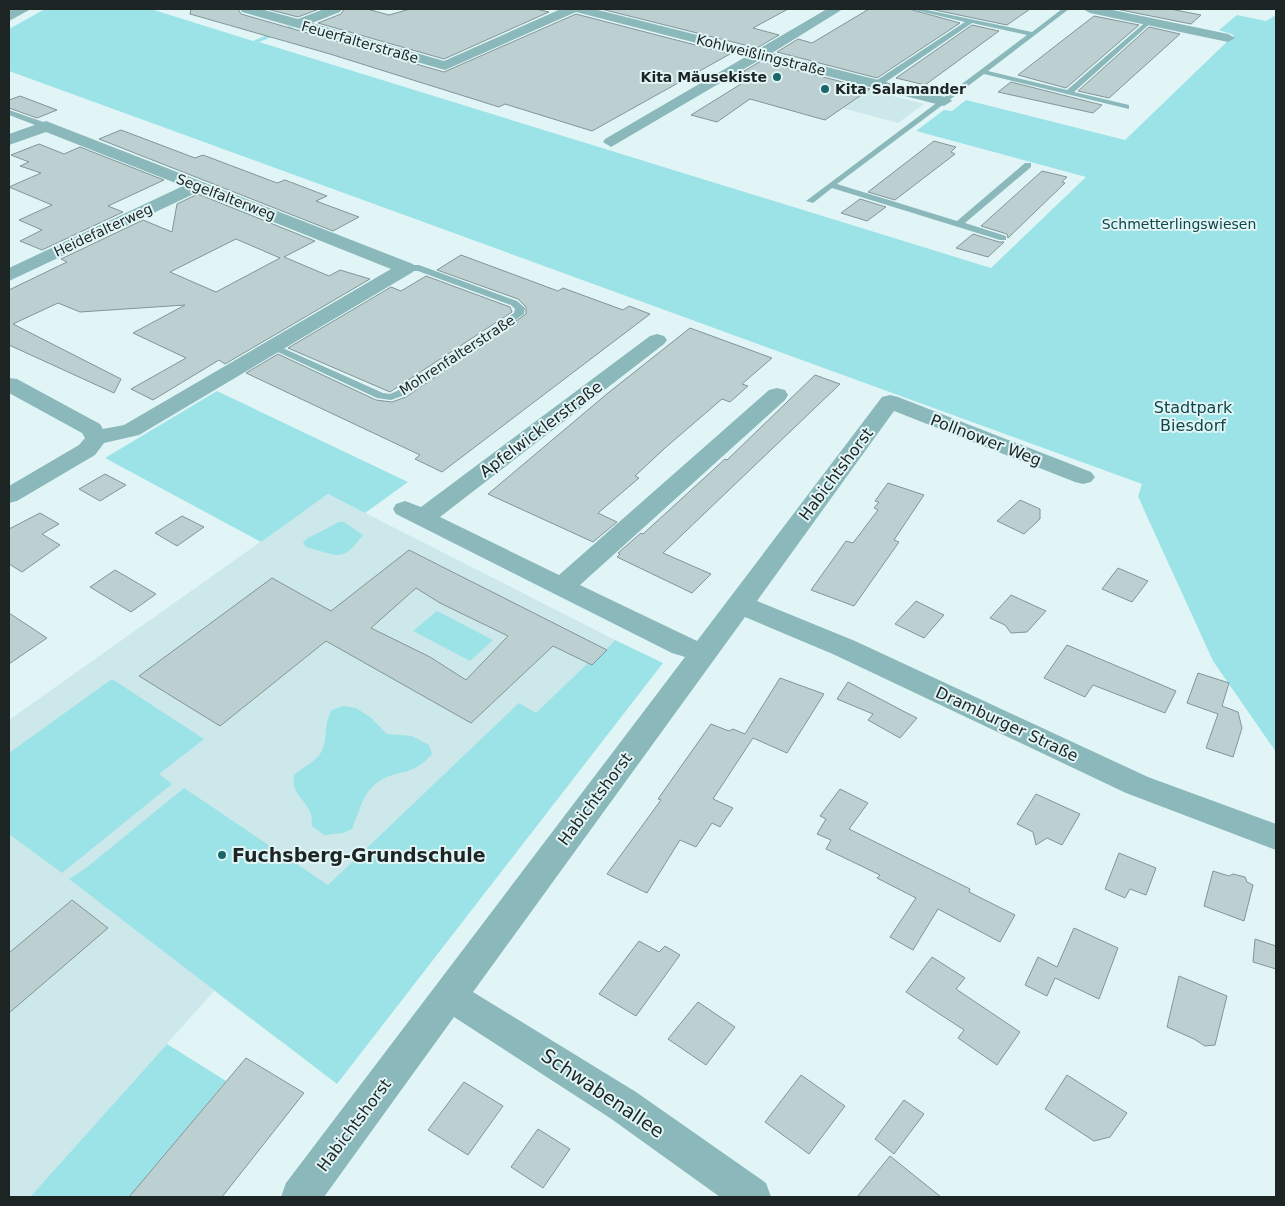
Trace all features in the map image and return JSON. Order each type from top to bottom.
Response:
[{"type":"street","points":[[9,17],[24,9]]},
{"type":"street","name":"Feuerfalterstraße","points":[[247,9],[445,66],[572,9]]},
{"type":"street","points":[[298,24],[335,9]]},
{"type":"street","name":"Kohlweißlingstraße","points":[[578,9],[944,101]]},
{"type":"street","points":[[611,142],[836,9]]},
{"type":"street","points":[[1090,9],[1228,38]]},
{"type":"street","points":[[9,140],[46,126]]},
{"type":"street","name":"Segelfalterweg","points":[[46,126],[406,268]]},
{"type":"street","name":"Heidefalterweg","points":[[9,275],[197,186]]},
{"type":"street","points":[[9,496],[87,450],[96,438],[131,430],[406,268]]},
{"type":"street","name":"Apfelwicklerstraße","points":[[657,340],[414,513],[561,587],[682,646],[703,654]]},
{"type":"street","points":[[9,384],[92,429],[96,438]]},
{"type":"street","points":[[561,587],[777,395]]},
{"type":"street","name":"Pollnower Weg","points":[[890,402],[1083,477]]},
{"type":"street","name":"Habichtshorst","points":[[300,1197],[890,402]]},
{"type":"street","name":"Dramburger Straße","points":[[740,604],[845,648],[1137,785],[1276,837]]},
{"type":"street","name":"Schwabenallee","points":[[448,997],[474,1010],[623,1105],[752,1197]]},
{"type":"lane","points":[[914,9],[1033,34]]},
{"type":"lane","points":[[810,201],[1066,9]]},
{"type":"lane","points":[[1069,93],[1150,21]]},
{"type":"lane","points":[[877,84],[969,22]]},
{"type":"lane","points":[[983,72],[1126,107]]},
{"type":"lane","points":[[9,112],[46,126]]},
{"type":"lane","points":[[959,224],[1028,165]]},
{"type":"lane","points":[[831,185],[1003,238]]},
{"type":"lane","name":"Mohrenfalterstraße","points":[[272,347],[380,396],[391,397],[402,394],[519,314],[520,308],[514,304],[419,268],[406,268]]},
{"type":"shaded area","points":[[764,63],[924,104],[898,123],[737,80]]},
{"type":"shaded area","name":"Fuchsberg-Grundschule","points":[[328,494],[615,640],[280,1041],[214,991],[30,1197],[9,1197],[9,720]]},
{"type":"green space","name":"Stadtpark Biesdorf","points":[[45,9],[156,9],[154,10],[253,41],[289,26],[294,28],[259,42],[991,268],[1086,177],[916,131],[944,110],[952,111],[966,100],[1125,140],[1234,35],[1219,30],[1237,15],[1266,21],[1276,15],[1276,752],[1213,661],[1138,496],[1142,484],[9,71],[9,29]]},
{"type":"green space","points":[[217,391],[408,482],[365,513],[328,494],[261,542],[105,458]]},
{"type":"green space","points":[[339,522],[344,522],[363,535],[344,554],[326,553],[306,547],[303,543],[306,539]]},
{"type":"green space","points":[[437,611],[493,640],[470,661],[413,631]]},
{"type":"green space","points":[[615,640],[663,663],[337,1084],[69,879],[86,868],[184,788],[328,885],[519,703],[536,713],[588,663],[592,665]]},
{"type":"green space","points":[[112,679],[204,739],[159,774],[172,784],[62,873],[9,834],[9,753]]},
{"type":"green space","points":[[343,706],[356,708],[370,717],[387,734],[412,736],[429,745],[432,754],[418,767],[392,775],[373,786],[362,803],[352,829],[343,833],[324,835],[312,826],[310,812],[298,794],[293,781],[294,775],[319,755],[325,742],[329,716],[332,710]]},
{"type":"green space","points":[[167,1044],[226,1081],[129,1197],[30,1197]]},
{"type":"building","points":[[191,9],[238,9],[241,14],[444,72],[576,14],[730,54],[592,131],[505,104],[499,107],[330,54],[190,14]]},
{"type":"building","points":[[267,9],[319,9],[298,17]]},
{"type":"building","points":[[344,9],[367,9],[389,15],[410,9],[536,9],[549,12],[444,59],[318,23],[341,14]]},
{"type":"building","points":[[601,9],[788,9],[753,28],[779,35],[757,48]]},
{"type":"building","points":[[869,9],[909,9],[960,23],[877,78],[777,52],[798,39],[812,43]]},
{"type":"building","points":[[930,9],[1030,9],[1007,25]]},
{"type":"building","points":[[1116,9],[1170,9],[1201,15],[1191,24]]},
{"type":"building","points":[[1094,16],[1139,25],[1066,88],[1018,75]]},
{"type":"building","points":[[972,25],[999,31],[925,85],[896,78]]},
{"type":"building","points":[[1149,27],[1180,34],[1109,98],[1078,91]]},
{"type":"building","points":[[761,61],[870,89],[825,120],[750,99],[717,122],[691,115],[749,79],[744,71]]},
{"type":"building","points":[[1011,82],[1102,105],[1093,113],[998,92]]},
{"type":"building","points":[[20,96],[57,110],[37,118],[9,108],[9,100]]},
{"type":"building","points":[[121,130],[195,158],[203,155],[277,183],[285,180],[327,196],[316,201],[359,217],[333,231],[99,139]]},
{"type":"building","points":[[934,141],[956,147],[951,152],[955,154],[895,200],[868,192]]},
{"type":"building","points":[[39,144],[64,154],[80,147],[164,180],[108,206],[123,212],[42,250],[20,241],[42,230],[19,220],[52,205],[9,187],[41,173],[20,166],[29,162],[11,155]]},
{"type":"building","points":[[1042,171],[1067,177],[1062,182],[1065,183],[1008,238],[1007,234],[981,226]]},
{"type":"building","points":[[198,194],[315,241],[284,257],[329,276],[340,270],[370,279],[225,364],[219,360],[153,400],[131,389],[186,358],[133,333],[185,305],[80,312],[58,303],[13,324],[121,379],[114,393],[9,345],[9,290],[67,262],[61,259],[143,220],[172,232],[177,204]],"holes":[[[236,239],[280,258],[216,292],[170,272]]]},
{"type":"building","points":[[860,199],[886,207],[867,221],[841,213]]},
{"type":"building","points":[[973,234],[1004,242],[988,257],[956,248]]},
{"type":"building","points":[[461,255],[558,291],[563,288],[623,310],[629,306],[650,314],[442,472],[415,459],[420,455],[246,373],[278,354],[376,400],[392,402],[406,397],[526,314],[526,307],[518,299],[437,270]]},
{"type":"building","points":[[426,276],[510,307],[512,312],[390,392],[288,348],[391,287],[401,291]]},
{"type":"building","points":[[690,328],[772,358],[742,384],[748,386],[730,402],[722,399],[665,448],[635,476],[639,478],[598,513],[617,522],[593,542],[488,494],[608,393]]},
{"type":"building","points":[[815,375],[840,384],[663,553],[711,574],[692,593],[617,557],[620,554],[618,553],[641,533],[643,534],[725,459],[727,460]]},
{"type":"building","points":[[105,474],[126,485],[100,501],[79,489]]},
{"type":"building","points":[[888,483],[924,495],[894,540],[899,542],[854,606],[811,590],[846,541],[853,543],[878,510],[874,508],[879,502],[875,501]]},
{"type":"building","points":[[1020,500],[1040,509],[1040,519],[1024,534],[997,521]]},
{"type":"building","points":[[40,513],[59,524],[42,534],[60,545],[22,572],[9,564],[9,529]]},
{"type":"building","points":[[182,516],[204,527],[177,546],[155,533]]},
{"type":"building","points":[[409,550],[607,650],[592,665],[553,646],[471,723],[326,641],[220,726],[139,676],[272,578],[331,611]],"holes":[[[416,588],[440,603],[508,636],[466,680],[430,657],[371,628]]]},
{"type":"building","points":[[1118,568],[1148,581],[1132,602],[1102,589]]},
{"type":"building","points":[[115,570],[156,594],[131,612],[90,587]]},
{"type":"building","points":[[1011,595],[1046,611],[1027,632],[1011,633],[1005,625],[990,618]]},
{"type":"building","points":[[916,601],[944,615],[924,638],[895,624]]},
{"type":"building","points":[[9,613],[47,638],[9,664]]},
{"type":"building","points":[[1067,645],[1176,691],[1165,713],[1093,685],[1085,697],[1044,678]]},
{"type":"building","points":[[1198,673],[1229,683],[1222,706],[1238,712],[1242,728],[1233,757],[1206,748],[1218,714],[1187,703]]},
{"type":"building","points":[[780,678],[824,694],[787,753],[753,738],[713,799],[733,808],[720,827],[712,823],[696,847],[680,840],[647,893],[607,874],[661,800],[658,799],[711,724],[729,731],[733,729],[745,734]]},
{"type":"building","points":[[848,682],[917,718],[900,738],[868,720],[873,714],[837,699]]},
{"type":"building","points":[[840,789],[868,803],[849,829],[970,889],[969,892],[1015,915],[1000,942],[938,909],[913,950],[890,937],[916,898],[877,878],[880,875],[826,849],[831,840],[817,834],[826,819],[820,816]]},
{"type":"building","points":[[1036,794],[1080,814],[1062,845],[1047,838],[1036,845],[1033,832],[1017,824]]},
{"type":"building","points":[[1119,853],[1156,868],[1146,895],[1130,889],[1125,898],[1105,889]]},
{"type":"building","points":[[1213,871],[1229,876],[1233,874],[1245,877],[1247,882],[1253,885],[1244,921],[1204,906]]},
{"type":"building","points":[[72,900],[108,928],[9,1013],[9,953]]},
{"type":"building","points":[[1074,928],[1118,948],[1099,999],[1055,978],[1047,996],[1025,985],[1038,957],[1057,967]]},
{"type":"building","points":[[1255,939],[1276,946],[1276,969],[1253,962]]},
{"type":"building","points":[[639,941],[659,952],[665,946],[680,955],[636,1016],[599,994]]},
{"type":"building","points":[[932,957],[965,978],[956,989],[1020,1032],[997,1065],[958,1038],[964,1030],[906,992]]},
{"type":"building","points":[[1179,976],[1227,996],[1215,1045],[1205,1046],[1167,1027]]},
{"type":"building","points":[[698,1002],[735,1027],[706,1065],[668,1039]]},
{"type":"building","points":[[246,1058],[304,1093],[222,1197],[129,1197]]},
{"type":"building","points":[[801,1075],[845,1106],[809,1154],[765,1122]]},
{"type":"building","points":[[1067,1075],[1127,1113],[1110,1137],[1094,1141],[1045,1109]]},
{"type":"building","points":[[464,1082],[503,1106],[468,1155],[428,1130]]},
{"type":"building","points":[[904,1100],[924,1114],[894,1154],[875,1139]]},
{"type":"building","points":[[538,1129],[570,1149],[543,1188],[511,1167]]},
{"type":"building","points":[[890,1156],[941,1197],[857,1197]]},
{"type":"place","name":"Kita Mäusekiste","points":[[777,77]]},
{"type":"place","name":"Kita Salamander","points":[[825,89]]},
{"type":"place","name":"Fuchsberg-Grundschule","points":[[222,855]]},
{"type":"park label","name":"Schmetterlingswiesen","points":[[1179,224]]}]
